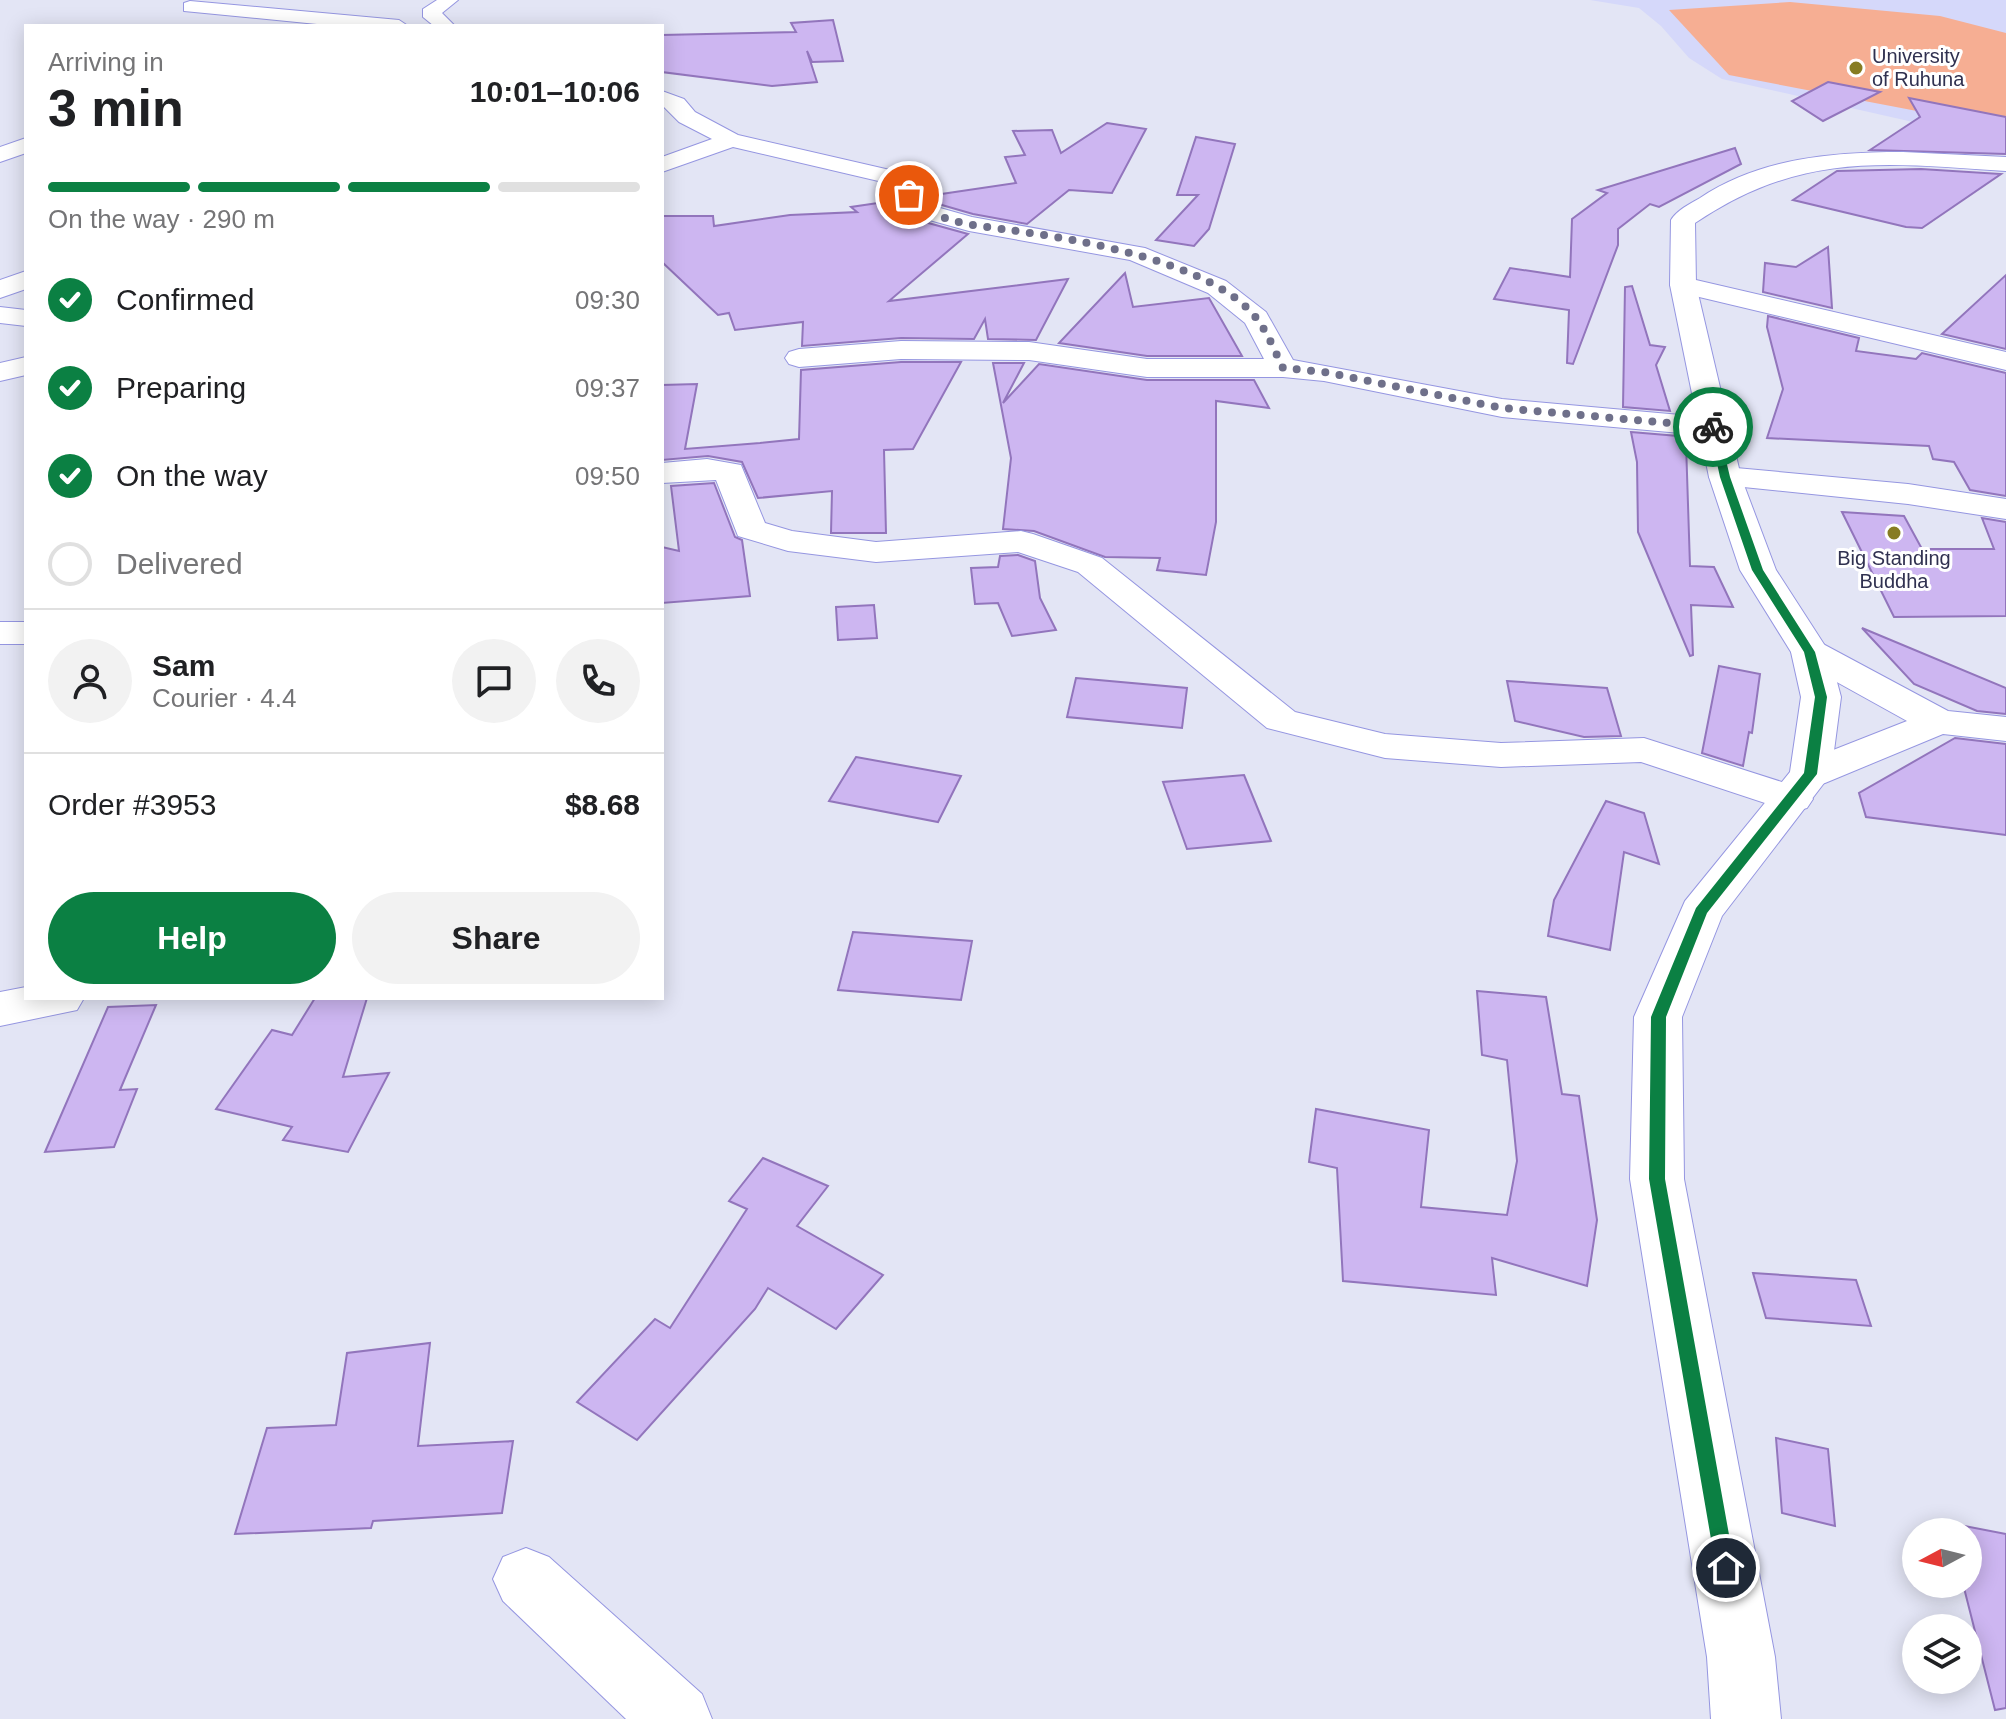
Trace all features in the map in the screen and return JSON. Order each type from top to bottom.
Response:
[{"type":"main road","points":[[404,24],[430,13],[449,0]]},
{"type":"main road","points":[[190,7],[377,24]]},
{"type":"main road","points":[[430,13],[444,24]]},
{"type":"main road","points":[[664,98],[676,104],[687,117],[731,140],[895,178],[924,211],[969,224],[1136,253],[1217,287],[1256,318],[1283,368]]},
{"type":"main road","points":[[664,118],[687,117]]},
{"type":"main road","points":[[664,164],[731,140]]},
{"type":"main road","points":[[0,155],[24,146]]},
{"type":"main road","points":[[1746,1719],[1741,1657],[1657,1179],[1658,1017],[1701,912],[1801,786],[1821,697],[1810,652],[1758,570],[1725,477],[1683,285],[1683,220],[1735,187],[1804,165],[1905,158],[2006,164]]},
{"type":"main road","points":[[0,163],[24,162]]},
{"type":"main road","points":[[0,290],[24,280]]},
{"type":"main road","points":[[1683,285],[2006,361]]},
{"type":"main road","points":[[0,315],[24,320]]},
{"type":"main road","points":[[0,324],[24,320]]},
{"type":"main road","points":[[799,358],[901,350],[1029,351],[1147,368],[1283,368],[1324,372],[1502,408],[1714,427]]},
{"type":"main road","points":[[0,372],[24,366]]},
{"type":"main road","points":[[664,473],[707,469],[730,472],[750,529],[788,541],[876,552],[1021,541],[1090,565],[1281,720],[1385,746],[1501,755],[1644,750],[1801,786],[1939,722]]},
{"type":"main road","points":[[1725,477],[1908,494],[2006,509]]},
{"type":"main road","points":[[0,633],[24,633]]},
{"type":"main road","points":[[1810,652],[1939,722],[2006,729]]},
{"type":"main road","points":[[0,1009],[49,1000]]},
{"type":"main road","points":[[526,1579],[677,1719]]},
{"type":"shaded area","name":"University of Ruhuna","points":[[1590,0],[2006,0],[2006,143],[1722,79],[1689,58],[1661,26],[1639,8]]},
{"type":"shaded area","name":"University of Ruhuna","points":[[1790,2],[1940,16],[2006,33],[2006,128],[1729,75],[1669,10]]},
{"type":"building","points":[[833,20],[843,61],[812,62],[807,51],[817,82],[772,86],[664,72],[664,35],[796,32],[791,23]]},
{"type":"building","points":[[1828,82],[1880,92],[1823,121],[1792,101]]},
{"type":"building","points":[[1909,98],[2006,117],[2006,154],[1870,150],[1920,117]]},
{"type":"building","points":[[1107,123],[1146,129],[1112,193],[1069,190],[1027,224],[973,214],[935,203],[928,196],[1016,183],[1005,157],[1025,155],[1013,131],[1052,130],[1061,153]]},
{"type":"building","points":[[1196,137],[1235,144],[1209,229],[1194,246],[1156,240],[1198,195],[1177,195]]},
{"type":"building","points":[[1735,148],[1741,164],[1659,207],[1650,204],[1618,229],[1618,245],[1573,364],[1567,363],[1569,310],[1494,299],[1510,268],[1570,277],[1572,219],[1607,193],[1598,190]]},
{"type":"building","points":[[1921,169],[2001,174],[1922,228],[1906,227],[1793,200],[1837,171]]},
{"type":"building","points":[[898,200],[914,219],[968,234],[889,301],[1068,279],[1036,340],[988,339],[985,319],[974,339],[901,338],[802,346],[803,322],[735,330],[729,313],[718,315],[664,264],[664,216],[713,216],[714,226],[790,215],[857,212],[851,207]]},
{"type":"building","points":[[1828,247],[1832,308],[1763,292],[1765,263],[1796,267]]},
{"type":"building","points":[[1125,273],[1133,307],[1209,298],[1242,356],[1147,356],[1059,343]]},
{"type":"building","points":[[2006,275],[2006,349],[1942,334]]},
{"type":"building","points":[[1632,286],[1650,345],[1665,347],[1656,365],[1670,411],[1623,407],[1625,287]]},
{"type":"building","points":[[1768,316],[1859,338],[1856,351],[1916,359],[1922,353],[2006,373],[2006,496],[1970,490],[1954,462],[1933,459],[1929,446],[1767,438],[1783,389],[1767,327]]},
{"type":"building","points":[[901,362],[961,362],[913,449],[884,450],[886,533],[831,533],[832,491],[758,498],[742,462],[708,456],[664,460],[664,385],[697,384],[685,449],[799,439],[801,370]]},
{"type":"building","points":[[993,363],[1024,363],[1003,403],[1039,364],[1147,380],[1254,380],[1269,408],[1216,401],[1216,522],[1206,575],[1157,570],[1160,558],[1105,557],[1034,531],[1003,529],[1011,458]]},
{"type":"building","points":[[1631,432],[1678,436],[1680,442],[1686,443],[1690,566],[1714,567],[1733,607],[1691,605],[1693,655],[1690,656],[1638,532],[1637,462]]},
{"type":"building","points":[[714,483],[735,537],[742,540],[750,596],[664,603],[664,547],[679,551],[671,486]]},
{"type":"building","points":[[1842,512],[1904,516],[1922,549],[1994,549],[1982,518],[2006,522],[2006,616],[1894,617]]},
{"type":"building","points":[[1018,555],[1035,561],[1040,598],[1056,630],[1012,636],[998,603],[975,604],[971,568],[998,567],[1000,556]]},
{"type":"building","points":[[874,605],[877,638],[838,640],[836,607]]},
{"type":"building","points":[[1862,628],[2006,688],[2006,714],[1977,711],[1914,684]]},
{"type":"building","points":[[1719,666],[1760,674],[1752,733],[1749,732],[1743,766],[1702,753]]},
{"type":"building","points":[[1076,678],[1187,688],[1182,728],[1067,717]]},
{"type":"building","points":[[1507,681],[1607,688],[1621,736],[1584,737],[1515,721]]},
{"type":"building","points":[[1955,738],[2006,744],[2006,835],[1866,817],[1859,793]]},
{"type":"building","points":[[856,757],[961,776],[938,822],[829,801]]},
{"type":"building","points":[[1244,775],[1271,841],[1187,849],[1163,782]]},
{"type":"building","points":[[1606,801],[1644,813],[1659,864],[1624,852],[1610,950],[1548,936],[1554,900]]},
{"type":"building","points":[[853,932],[972,941],[961,1000],[838,990]]},
{"type":"building","points":[[1477,991],[1546,997],[1562,1094],[1579,1096],[1597,1220],[1587,1286],[1492,1258],[1496,1295],[1343,1281],[1337,1168],[1309,1162],[1316,1109],[1429,1130],[1421,1207],[1507,1215],[1517,1161],[1507,1060],[1482,1055]]},
{"type":"building","points":[[314,1000],[366,1000],[343,1077],[389,1073],[348,1152],[283,1140],[292,1127],[216,1109],[272,1030],[292,1035]]},
{"type":"building","points":[[156,1005],[120,1090],[137,1089],[114,1147],[45,1152],[108,1007]]},
{"type":"building","points":[[763,1158],[828,1186],[797,1226],[883,1275],[836,1329],[768,1288],[755,1309],[637,1440],[577,1402],[655,1319],[670,1328],[747,1209],[729,1201]]},
{"type":"building","points":[[1753,1273],[1856,1280],[1871,1326],[1766,1318]]},
{"type":"building","points":[[430,1343],[418,1446],[513,1441],[502,1513],[373,1521],[371,1528],[235,1534],[267,1428],[336,1425],[347,1353]]},
{"type":"building","points":[[1776,1438],[1828,1449],[1835,1526],[1782,1513]]},
{"type":"building","points":[[1982,1529],[2006,1534],[2006,1708],[1995,1710],[1982,1659],[1982,1614],[1971,1614],[1967,1598],[1982,1598]]},
{"type":"way so far","points":[[909,195],[924,211],[969,224],[1136,253],[1217,287],[1256,318],[1283,368],[1324,372],[1502,408],[1713,427]]},
{"type":"place","name":"University of Ruhuna","points":[[1856,68]]},
{"type":"place","name":"Big Standing Buddha","points":[[1894,533]]},
{"type":"route","points":[[1713,427],[1725,477],[1758,570],[1810,652],[1821,697],[1810,774],[1701,912],[1658,1017],[1657,1179],[1726,1568]]}]
